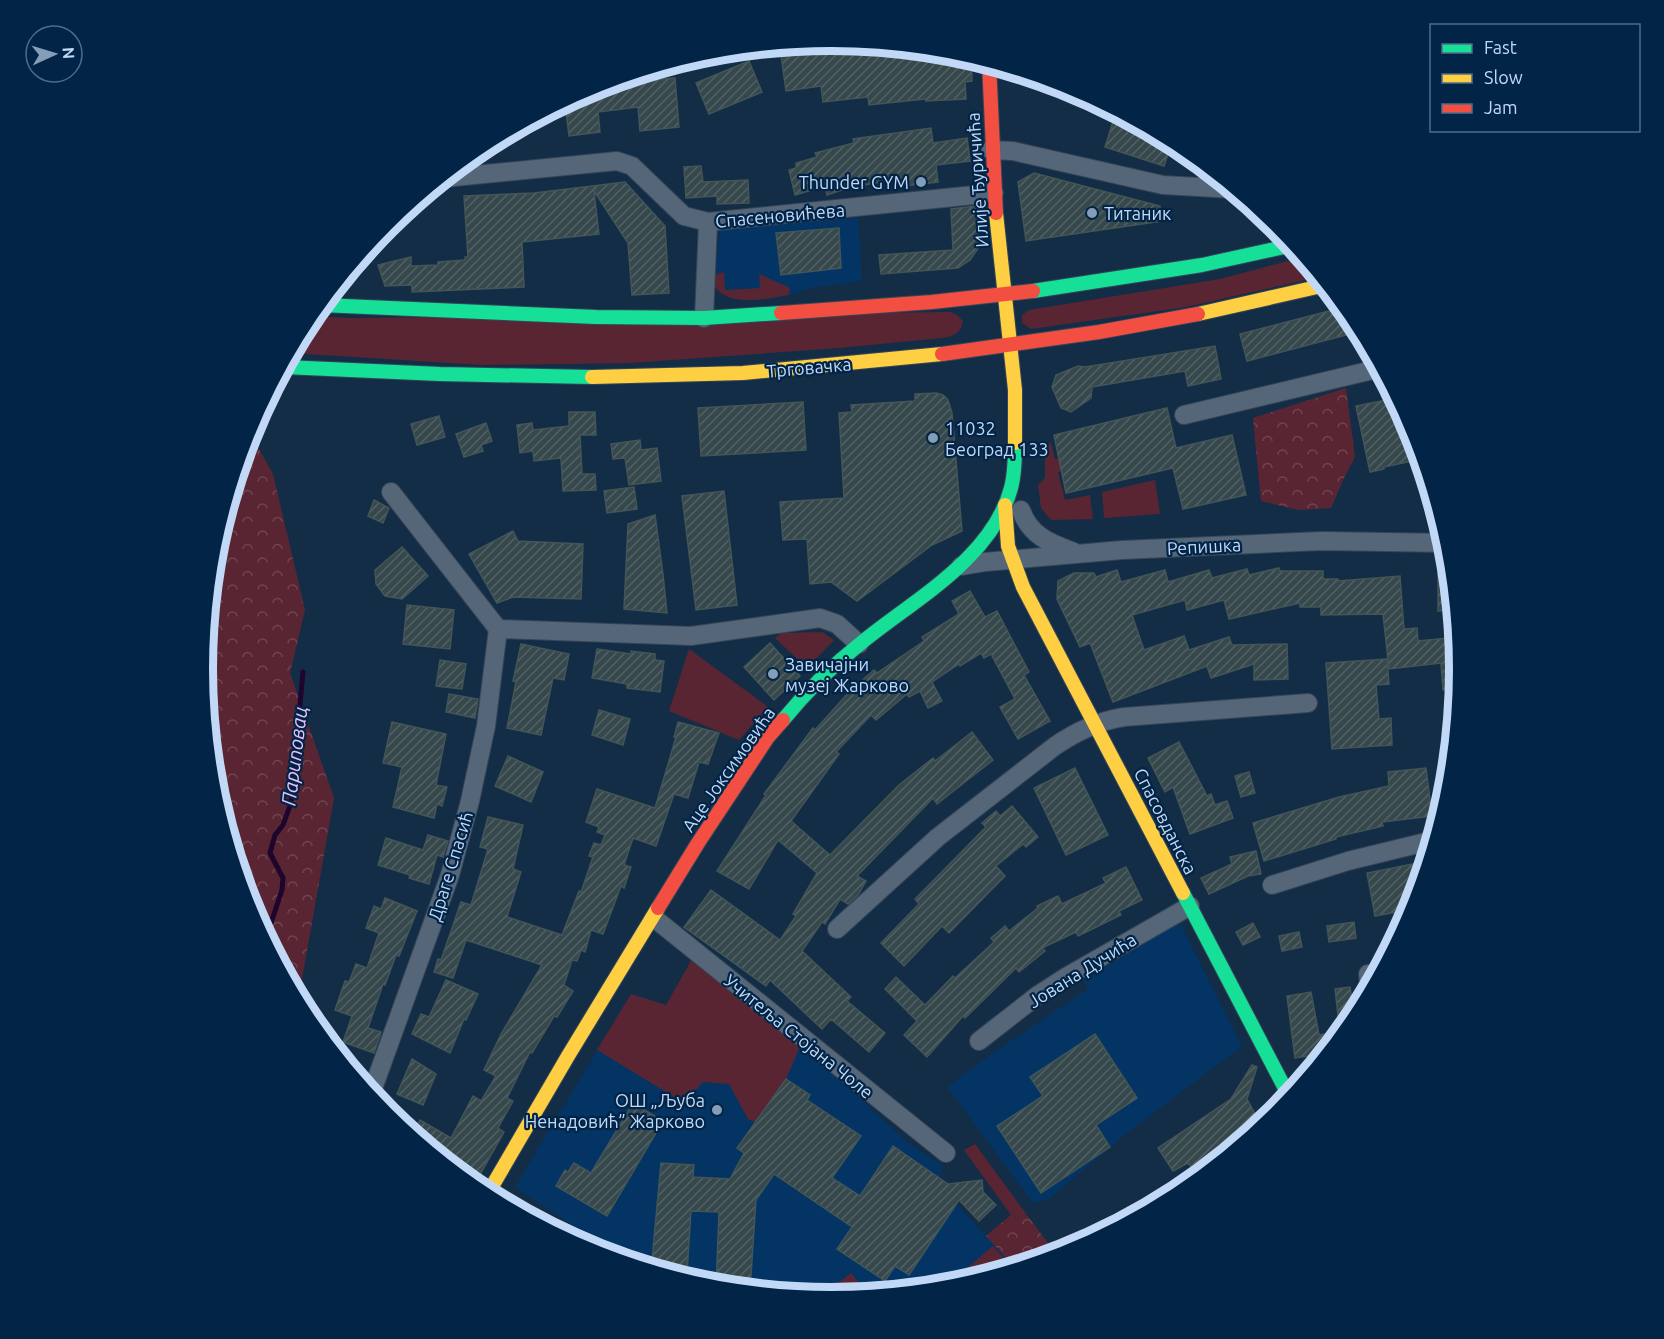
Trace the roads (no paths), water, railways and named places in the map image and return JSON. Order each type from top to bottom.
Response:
[{"type":"main road","name":"Илије Ђуричића","points":[[989,71],[991,150],[1004,295]]},
{"type":"main road","points":[[332,306],[535,316],[704,318],[821,311],[1004,295],[1115,280],[1202,265],[1283,247]]},
{"type":"main road","name":"Трговачка","points":[[292,368],[459,375],[701,375],[824,366],[1010,347],[1124,329],[1318,287]]},
{"type":"main road","name":"Аце Јоксимовића","points":[[492,1186],[568,1056],[719,810],[768,737],[802,697],[859,644],[961,566],[1013,507],[1011,488],[1015,464],[1015,390],[1004,295]]},
{"type":"main road","points":[[1013,507],[1020,541],[1014,560]]},
{"type":"main road","name":"Спасовданска","points":[[1014,560],[1023,587],[1285,1089]]},
{"type":"street","points":[[991,150],[1013,151],[1163,185],[1221,188]]},
{"type":"street","name":"Спасеновићева","points":[[458,176],[617,160],[632,166],[684,216],[708,222],[994,193]]},
{"type":"street","points":[[704,318],[708,222]]},
{"type":"street","points":[[1184,415],[1373,370]]},
{"type":"street","points":[[390,492],[498,629],[691,636],[820,618],[837,624],[859,644]]},
{"type":"street","points":[[1013,507],[1026,524],[1039,535],[1054,544],[1079,553]]},
{"type":"street","name":"Репишка","points":[[961,566],[1122,549],[1332,541],[1437,543]]},
{"type":"street","name":"Драге Спасић","points":[[374,1085],[447,886],[460,840],[486,726],[498,629]]},
{"type":"street","points":[[837,929],[938,837],[1074,733],[1095,724],[1124,717],[1308,703]]},
{"type":"street","points":[[1272,885],[1348,861],[1426,842]]},
{"type":"street","name":"Јована Дучића","points":[[979,1041],[1038,995],[1066,977],[1190,906]]},
{"type":"street","name":"Учитеља Стојана Чоле","points":[[654,918],[946,1153]]},
{"type":"waterway","name":"Париповац","points":[[270,926],[282,890],[283,878],[270,853],[275,835],[283,825],[291,803],[303,672]]},
{"type":"place","name":"Thunder GYM","points":[[921,182]]},
{"type":"place","name":"Титаник","points":[[1092,213]]},
{"type":"place","name":"11032 Београд 133","points":[[933,438]]},
{"type":"place","name":"Завичајни музеј Жарково","points":[[773,674]]},
{"type":"place","name":"ОШ „Љуба Ненадовић” Жарково","points":[[717,1110]]}]
